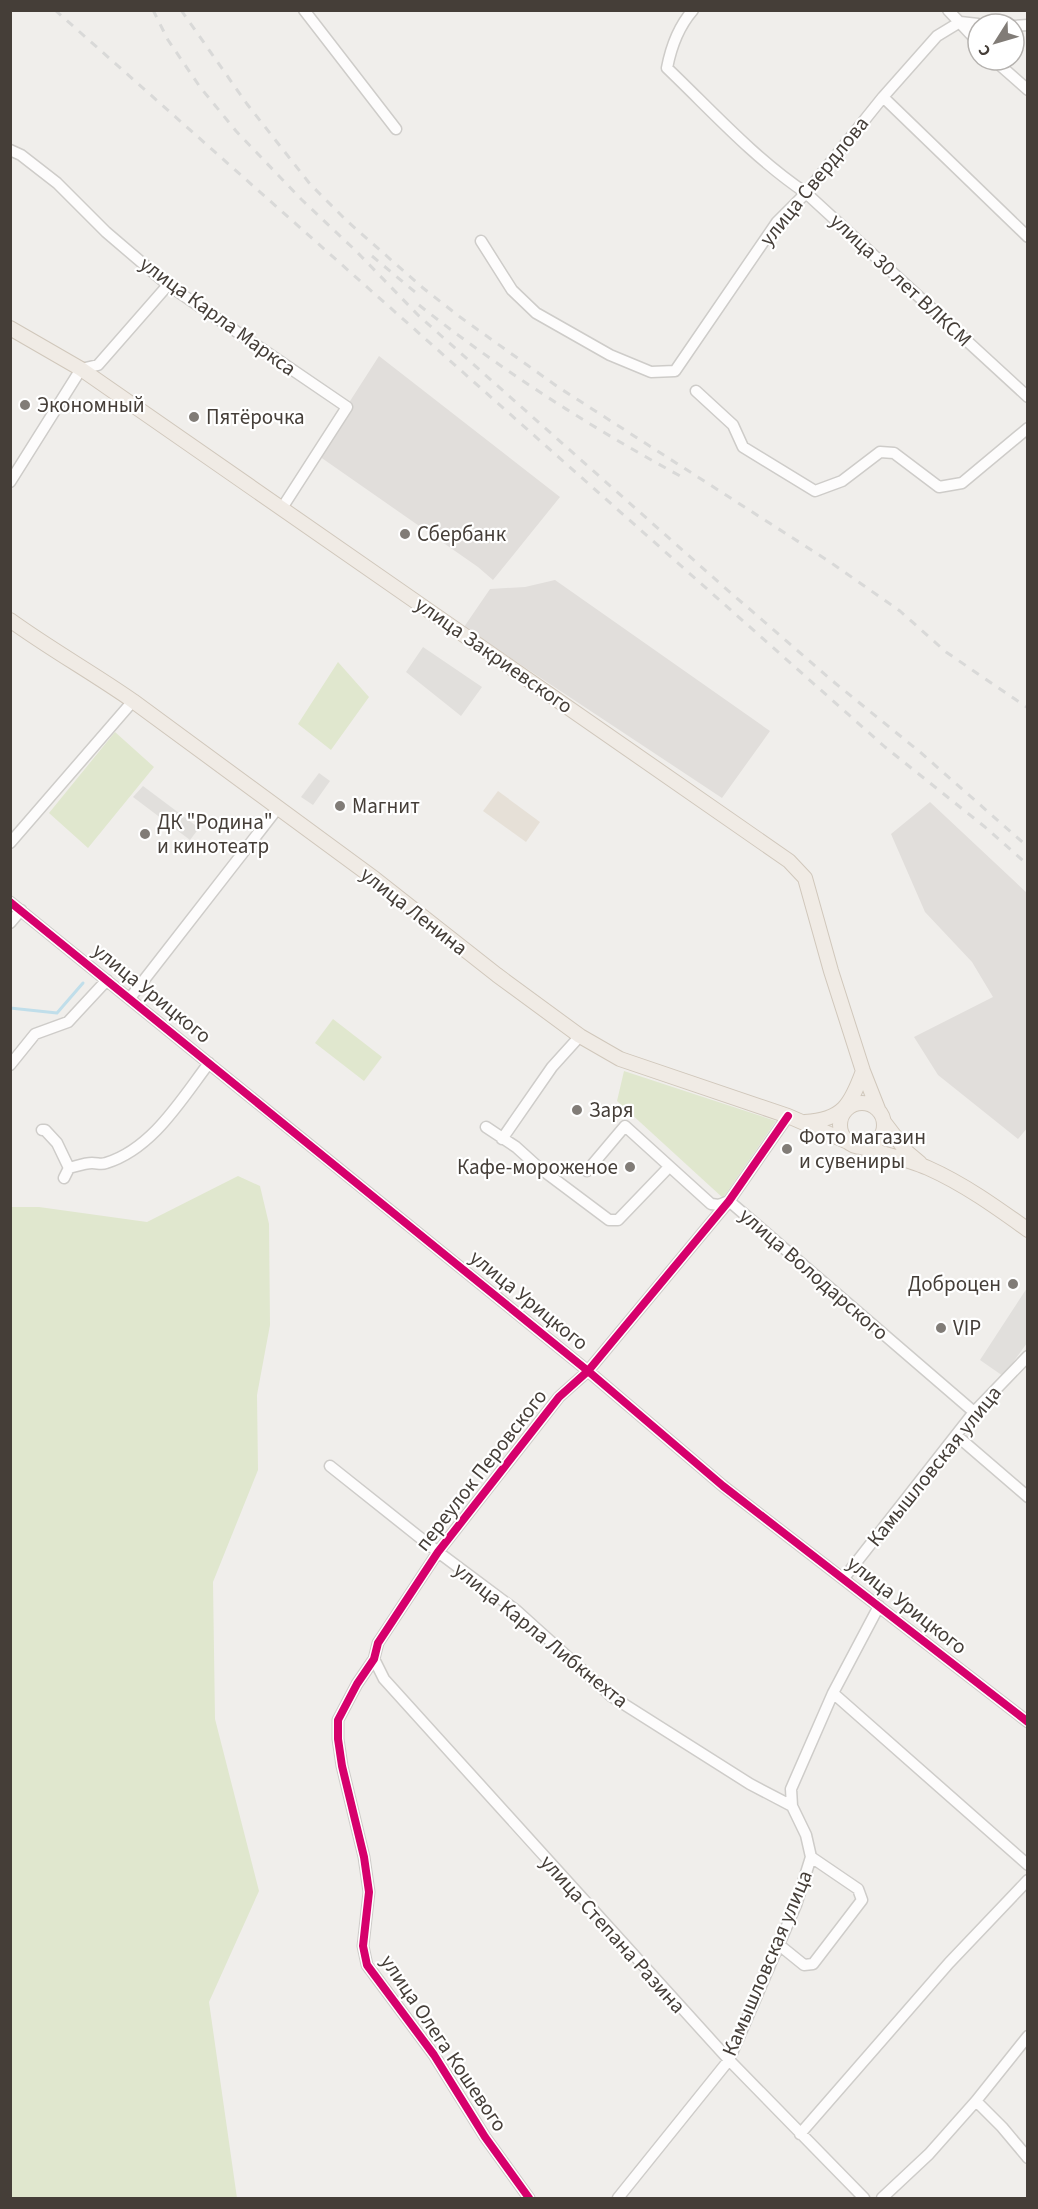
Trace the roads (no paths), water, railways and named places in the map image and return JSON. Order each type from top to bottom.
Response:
[{"type":"main road","name":"улица Закриевского","points":[[10,328],[81,369],[789,861],[805,878],[831,970],[863,1071],[878,1109]]},
{"type":"main road","name":"улица Ленина","points":[[10,620],[132,701],[409,905],[496,975],[580,1036],[620,1059],[788,1116],[855,1145],[927,1168],[986,1200],[1028,1230]]},
{"type":"main road","points":[[863,1071],[840,1123],[840,1130],[855,1145],[876,1143],[884,1130],[884,1122]]},
{"type":"main road","points":[[788,1116],[803,1122],[817,1121],[828,1119],[858,1103],[865,1103],[878,1109],[884,1122],[908,1152],[927,1168]]},
{"type":"street","points":[[304,10],[396,129]]},
{"type":"street","name":"улица 30 лет ВЛКСМ","points":[[693,10],[675,39],[667,68],[732,132],[781,176],[806,193],[1028,397]]},
{"type":"street","points":[[948,10],[966,29]]},
{"type":"street","points":[[960,22],[966,23]]},
{"type":"street","name":"улица Свердлова","points":[[481,241],[512,291],[536,313],[610,355],[651,372],[675,371],[777,222],[806,193],[883,97],[938,36],[960,22]]},
{"type":"street","points":[[1008,72],[1028,90]]},
{"type":"street","points":[[883,97],[1028,237]]},
{"type":"street","name":"улица Карла Маркса","points":[[10,150],[57,183],[106,232],[168,285],[347,407],[282,507]]},
{"type":"street","points":[[10,482],[81,369],[98,365],[168,285]]},
{"type":"street","points":[[696,391],[733,425],[743,447],[815,491],[842,481],[880,452],[894,453],[939,487],[962,483],[1028,428]]},
{"type":"street","points":[[10,843],[132,701]]},
{"type":"street","points":[[130,998],[277,809]]},
{"type":"street","name":"улица Урицкого","points":[[10,902],[588,1371],[723,1486],[1028,1722]]},
{"type":"street","points":[[10,923],[21,910]]},
{"type":"street","points":[[10,1065],[35,1034],[68,1022],[106,980]]},
{"type":"street","points":[[501,1139],[552,1067],[580,1036]]},
{"type":"street","points":[[42,1130],[51,1135],[67,1173],[91,1163],[103,1164],[119,1159],[147,1140],[182,1099],[208,1063]]},
{"type":"street","name":"переулок Перовского","points":[[338,1720],[357,1684],[374,1659],[378,1643],[438,1552],[559,1397],[588,1371],[729,1201],[788,1116]]},
{"type":"street","points":[[486,1126],[609,1220],[618,1220],[669,1167]]},
{"type":"street","name":"улица Володарского","points":[[587,1171],[625,1126],[711,1204],[719,1205],[729,1201],[974,1412]]},
{"type":"street","name":"Камышловская улица","points":[[844,1578],[974,1412],[1028,1356]]},
{"type":"street","points":[[956,1435],[1028,1497]]},
{"type":"street","name":"улица Карла Либкнехта","points":[[330,1466],[517,1611],[611,1696],[750,1784],[792,1806]]},
{"type":"street","points":[[792,1806],[791,1789],[833,1693],[879,1606]]},
{"type":"street","name":"улица Степана Разина","points":[[374,1659],[384,1679],[729,2060],[864,2199]]},
{"type":"street","points":[[833,1693],[1028,1865]]},
{"type":"street","name":"улица Олега Кошевого","points":[[338,1720],[342,1766],[364,1857],[369,1892],[363,1946],[367,1965],[434,2055],[485,2137],[529,2199]]},
{"type":"street","name":"Камышловская улица","points":[[618,2199],[729,2060],[796,1905],[811,1857],[806,1835],[792,1806]]},
{"type":"street","points":[[778,1944],[804,1965],[813,1965],[862,1900],[858,1889],[811,1857]]},
{"type":"street","points":[[800,2134],[949,1963],[1028,1880]]},
{"type":"street","points":[[882,2199],[929,2154],[1026,2040]]},
{"type":"street","points":[[976,2101],[1028,2158]]},
{"type":"waterway","points":[[10,1008],[57,1013],[83,983]]},
{"type":"railway","points":[[55,10],[885,747],[985,827],[1028,865]]},
{"type":"railway","points":[[153,10],[168,40],[200,87],[236,131],[419,316],[724,587],[835,683],[920,752],[1028,847]]},
{"type":"railway","points":[[181,10],[247,104],[310,184],[347,221],[423,288],[558,387],[830,562],[900,611],[946,652],[1028,708]]},
{"type":"railway","points":[[372,256],[415,292]]},
{"type":"railway","points":[[419,305],[547,397],[682,477]]},
{"type":"place","name":"Экономный","points":[[25,405]]},
{"type":"place","name":"Пятёрочка","points":[[194,417]]},
{"type":"place","name":"Сбербанк","points":[[405,534]]},
{"type":"place","name":"Магнит","points":[[340,806]]},
{"type":"place","name":"ДК \"Родина\" и кинотеатр","points":[[145,834]]},
{"type":"place","name":"Заря","points":[[577,1110]]},
{"type":"place","name":"Фото магазин и сувениры","points":[[787,1149]]},
{"type":"place","name":"Кафе-мороженое","points":[[630,1167]]},
{"type":"place","name":"Доброцен","points":[[1013,1284]]},
{"type":"place","name":"VIP","points":[[941,1328]]}]
